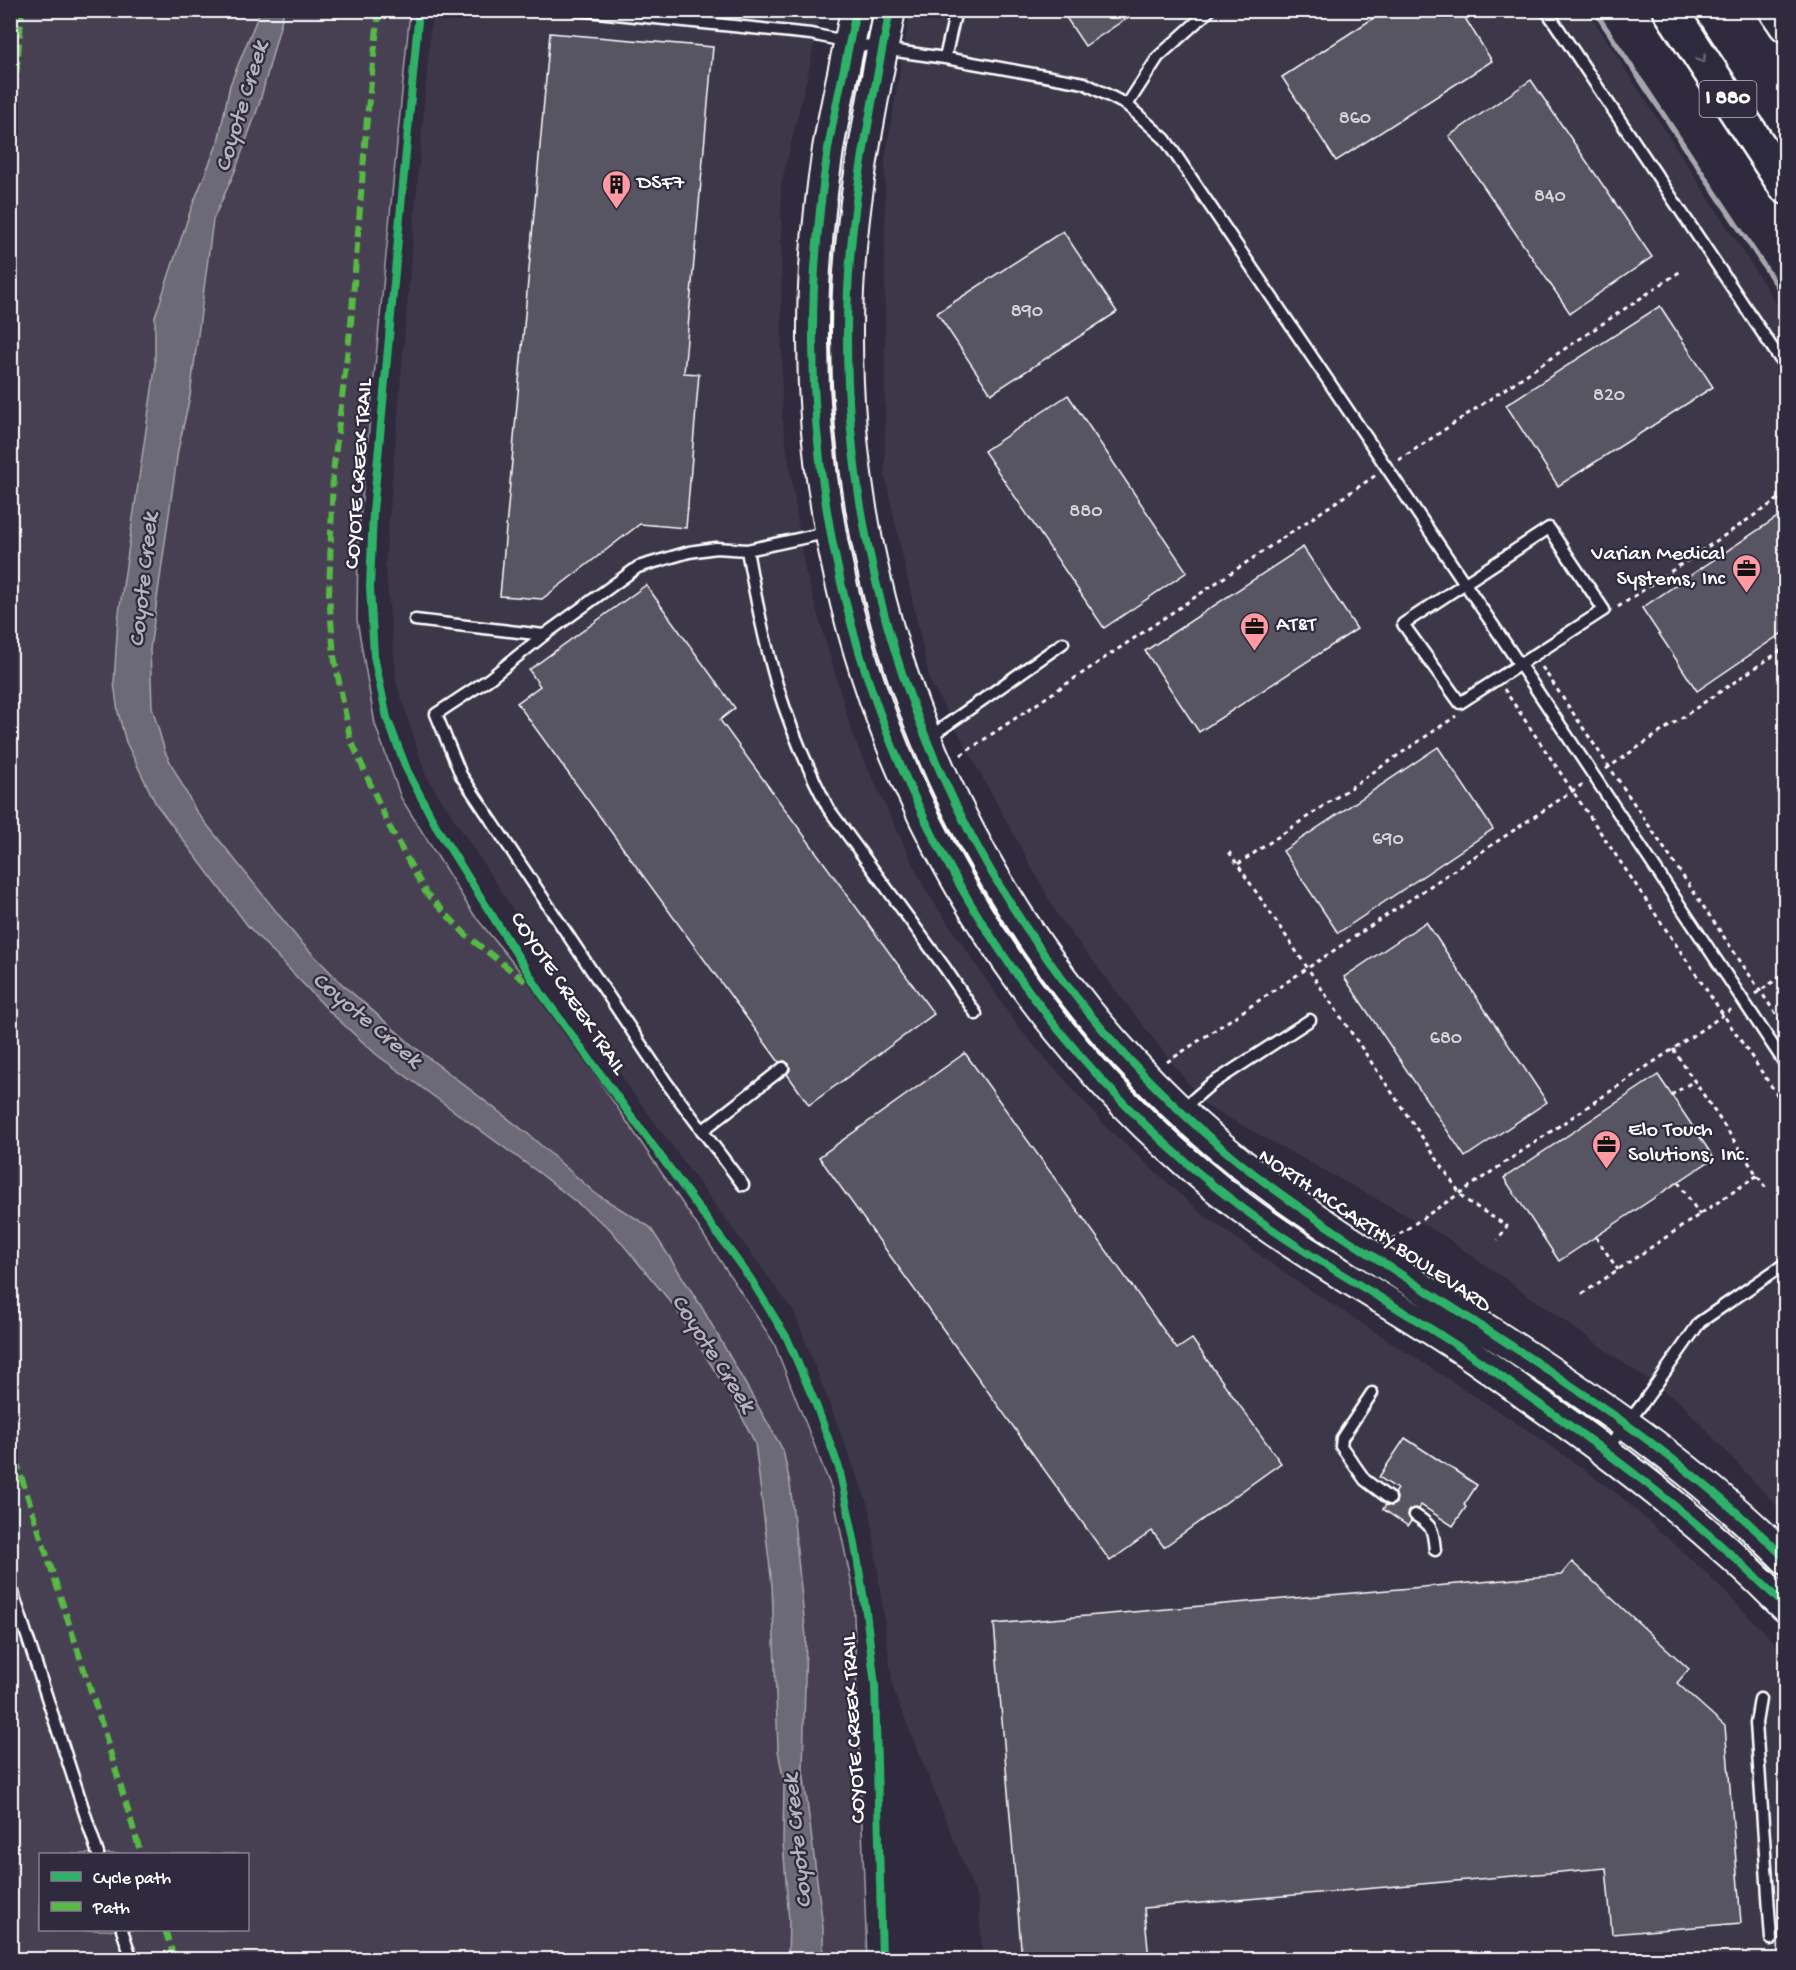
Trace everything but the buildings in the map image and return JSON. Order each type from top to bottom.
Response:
[{"type":"highway","name":"I 880","points":[[1670,10],[1785,187]]},
{"type":"highway","points":[[1776,10],[1785,25]]},
{"type":"main road","points":[[856,10],[829,147],[814,287],[814,391],[819,453],[839,577],[873,697],[923,817],[955,878],[1035,999],[1079,1053],[1126,1105],[1164,1142],[1239,1205],[1298,1247],[1447,1339],[1605,1450],[1725,1548],[1785,1607]]},
{"type":"main road","name":"NORTH MCCARTHY BOULEVARD","points":[[890,10],[862,152],[849,267],[846,330],[853,450],[860,510],[872,570],[894,652],[935,733],[954,802],[984,862],[1062,979],[1151,1082],[1202,1131],[1317,1220],[1561,1378],[1626,1424],[1748,1523],[1785,1559]]},
{"type":"lane","points":[[577,10],[811,34],[882,49],[1084,82],[1127,105],[1165,139],[1466,583],[1785,1065]]},
{"type":"lane","points":[[945,58],[956,10]]},
{"type":"lane","points":[[1127,105],[1158,57],[1210,10]]},
{"type":"lane","points":[[1546,10],[1785,368]]},
{"type":"lane","points":[[1549,528],[1604,610],[1519,663],[1460,703],[1403,624],[1549,528]]},
{"type":"lane","points":[[743,1185],[666,1082],[461,775],[436,714],[498,672],[544,635],[638,567],[688,552],[716,548],[747,550],[830,532]]},
{"type":"lane","points":[[747,550],[777,685],[813,779],[828,808],[976,1014]]},
{"type":"lane","points":[[415,620],[544,635]]},
{"type":"lane","points":[[935,733],[1063,643]]},
{"type":"lane","points":[[1181,1110],[1210,1085],[1310,1020]]},
{"type":"lane","points":[[702,1131],[783,1068]]},
{"type":"lane","points":[[1605,1450],[1700,1322],[1785,1263]]},
{"type":"lane","points":[[1371,1393],[1342,1438],[1341,1446],[1365,1480],[1390,1499]]},
{"type":"lane","points":[[1415,1515],[1431,1527],[1434,1533],[1435,1550]]},
{"type":"lane","points":[[10,1584],[98,1853]]},
{"type":"lane","points":[[1760,1699],[1756,1724],[1771,1939]]},
{"type":"lane","points":[[123,1931],[132,1959]]},
{"type":"path","points":[[935,733],[960,756],[1681,272]]},
{"type":"path","points":[[1167,1062],[1785,647]]},
{"type":"path","points":[[1538,661],[1785,1029]]},
{"type":"path","points":[[1501,686],[1785,1108]]},
{"type":"path","points":[[1229,852],[1464,1199],[1507,1226],[1498,1239]]},
{"type":"path","points":[[1370,1254],[1785,973]]},
{"type":"path","points":[[1673,1049],[1767,1190]]},
{"type":"path","points":[[1671,1095],[1694,1080]]},
{"type":"path","points":[[1582,1294],[1758,1176]]},
{"type":"path","points":[[1678,1182],[1700,1215]]},
{"type":"path","points":[[1596,1237],[1618,1270]]},
{"type":"shaded area","points":[[11,11],[410,11],[358,540],[357,620],[375,724],[401,798],[474,915],[549,1007],[774,1343],[832,1490],[853,1590],[867,1959],[11,1960]]},
{"type":"shaded area","points":[[432,11],[821,11],[781,185],[782,415],[805,570],[854,739],[925,889],[1018,1027],[1108,1129],[1201,1213],[1293,1279],[1540,1438],[1619,1495],[1703,1570],[1785,1653],[1785,1959],[983,1959],[978,1900],[893,1689],[870,1510],[794,1312],[630,1089],[426,776],[397,685],[385,565]]},
{"type":"shaded area","points":[[910,11],[1588,11],[1785,317],[1785,1515],[1682,1404],[1444,1236],[1205,1105],[1060,919],[930,681],[885,476],[885,158]]},
{"type":"shaded area","points":[[859,72],[861,74],[847,142],[837,209],[834,262],[840,331],[898,685],[1111,1048],[1461,1323],[1385,1284],[1319,1244],[1266,1207],[1173,1130],[1090,1043],[1017,948],[956,846],[906,738],[868,625],[842,507],[830,387],[828,323],[830,258],[836,194],[846,131]]},
{"type":"shaded area","points":[[1645,1459],[1707,1507],[1785,1579],[1785,1585],[1713,1518]]},
{"type":"water","name":"Coyote Creek","points":[[260,11],[284,11],[259,105],[235,171],[213,220],[190,396],[178,450],[150,649],[152,707],[165,752],[196,811],[299,940],[342,984],[412,1045],[528,1134],[596,1194],[650,1227],[701,1306],[783,1450],[790,1483],[806,1637],[803,1770],[823,1927],[823,1959],[788,1959],[789,1921],[783,1842],[784,1783],[778,1750],[772,1585],[755,1443],[734,1401],[674,1306],[610,1229],[542,1175],[377,1055],[332,1014],[248,926],[156,804],[126,742],[118,712],[114,683],[118,620],[155,369],[155,317],[191,209],[218,142],[230,85]]},
{"type":"waterway","points":[[1594,10],[1786,299]]},
{"type":"marked path","points":[[10,144],[22,10]]},
{"type":"marked path","points":[[379,10],[367,118],[351,323],[333,473],[329,595],[334,656],[350,738],[389,826],[426,893],[467,936],[530,985]]},
{"type":"marked path","points":[[10,1442],[103,1728],[141,1853]]},
{"type":"marked path","points":[[165,1931],[175,1960]]},
{"type":"cycle path","name":"COYOTE CREEK TRAIL","points":[[419,10],[373,512],[370,587],[374,656],[387,718],[407,770],[437,828],[541,993],[750,1278],[787,1338],[816,1405],[839,1468],[854,1539],[875,1685],[882,1960]]},
{"type":"cycle path","points":[[856,10],[828,149],[817,240],[813,330],[819,457],[841,581],[876,702],[925,819],[986,929],[1060,1031],[1145,1124],[1241,1207],[1316,1258],[1466,1352],[1596,1445],[1694,1522],[1786,1607]]},
{"type":"cycle path","points":[[890,10],[861,169],[851,249],[847,331],[854,454],[874,574],[908,692],[955,804],[1015,911],[1086,1010],[1169,1100],[1262,1180],[1334,1231],[1605,1409],[1699,1480],[1786,1559]]},
{"type":"place","name":"DSF7","points":[[616,210]]},
{"type":"place","name":"Varian Medical Systems, Inc","points":[[1746,594]]},
{"type":"place","name":"AT&T","points":[[1255,652]]},
{"type":"place","name":"Elo Touch Solutions, Inc.","points":[[1607,1170]]}]
